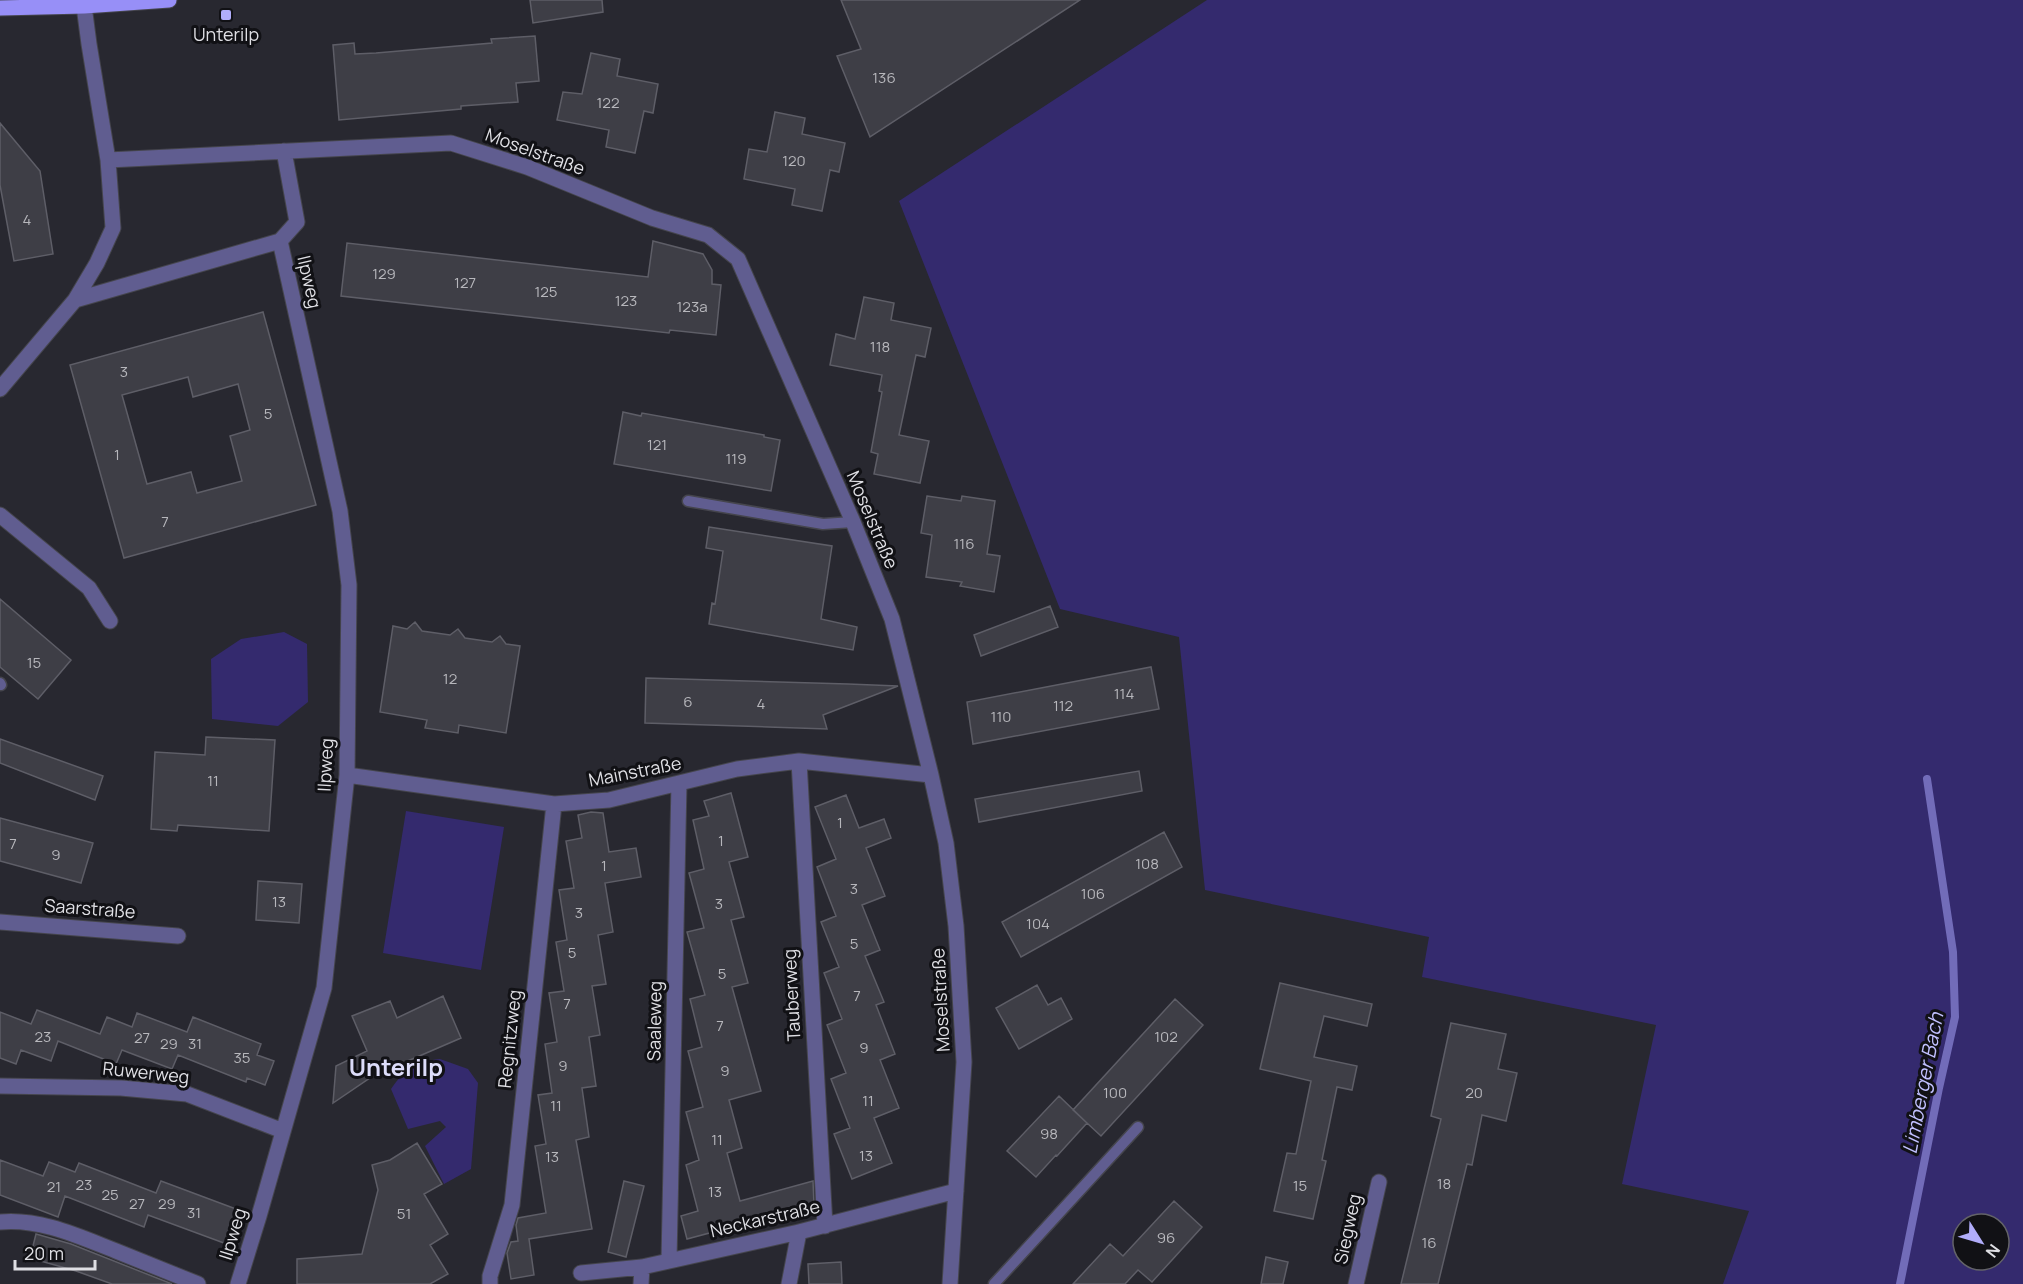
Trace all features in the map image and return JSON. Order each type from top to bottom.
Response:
[{"type":"main road","points":[[0,8],[84,6],[169,0]]},
{"type":"street","points":[[0,389],[75,300],[97,263],[113,228],[108,160],[88,44],[84,6]]},
{"type":"street","name":"Moselstraße","points":[[108,160],[451,143],[527,167],[652,218],[708,235],[738,259],[853,522],[891,619],[931,776],[945,843],[956,926],[964,1062],[950,1284]]},
{"type":"street","points":[[75,300],[280,241],[297,222],[284,151]]},
{"type":"street","name":"Ilpweg","points":[[238,1284],[324,988],[347,775],[350,585],[340,511],[280,241]]},
{"type":"street","points":[[0,515],[88,588],[110,621]]},
{"type":"street","name":"Mainstraße","points":[[347,775],[554,804],[609,800],[737,769],[799,761],[931,776]]},
{"type":"street","name":"Tauberweg","points":[[799,761],[825,1226]]},
{"type":"street","name":"Saaleweg","points":[[669,1260],[679,783]]},
{"type":"street","name":"Regnitzweg","points":[[490,1280],[512,1205],[554,804]]},
{"type":"street","name":"Saarstraße","points":[[0,922],[178,936]]},
{"type":"street","name":"Ruwerweg","points":[[0,1086],[122,1088],[188,1094],[283,1131]]},
{"type":"street","name":"Siegweg","points":[[1356,1284],[1379,1182]]},
{"type":"street","name":"Neckarstraße","points":[[581,1273],[642,1267],[799,1233],[956,1191]]},
{"type":"street","points":[[0,1222],[42,1225],[87,1240],[198,1284]]},
{"type":"street","points":[[789,1284],[799,1233]]},
{"type":"street","points":[[641,1284],[642,1267]]},
{"type":"lane","points":[[688,501],[823,524],[853,522]]},
{"type":"lane","points":[[994,1284],[1138,1127]]},
{"type":"shaded area","points":[[1207,0],[2023,0],[2023,1284],[1723,1284],[1749,1211],[1622,1184],[1656,1025],[1422,977],[1429,937],[1205,890],[1179,637],[1060,609],[899,201]]},
{"type":"shaded area","points":[[284,632],[307,644],[308,702],[278,726],[212,719],[211,659],[241,639]]},
{"type":"shaded area","points":[[406,811],[504,827],[481,970],[383,953]]},
{"type":"shaded area","points":[[440,1059],[468,1069],[478,1083],[471,1169],[444,1184],[425,1146],[446,1127],[440,1121],[408,1129],[391,1089],[411,1067]]},
{"type":"building","points":[[530,0],[602,0],[603,12],[533,23]]},
{"type":"building","points":[[841,0],[1080,0],[870,137],[837,56],[861,49]]},
{"type":"building","points":[[535,36],[539,81],[516,83],[518,102],[339,120],[333,45],[354,43],[355,54],[492,43],[491,39]]},
{"type":"building","points":[[591,53],[620,59],[617,76],[658,84],[653,113],[644,111],[635,153],[606,147],[609,130],[557,120],[563,92],[582,94]]},
{"type":"building","points":[[775,112],[805,118],[802,134],[845,143],[839,172],[830,170],[822,211],[792,205],[795,189],[744,179],[749,149],[767,152]]},
{"type":"building","points":[[0,123],[40,171],[53,254],[14,261],[0,185]]},
{"type":"building","points":[[653,241],[703,254],[712,270],[712,284],[721,285],[716,335],[670,330],[669,333],[341,296],[347,243],[648,277]]},
{"type":"building","points":[[864,297],[894,303],[891,320],[931,328],[925,357],[916,355],[899,435],[929,441],[920,483],[874,474],[878,454],[871,452],[882,392],[879,391],[882,375],[830,365],[836,334],[855,339]]},
{"type":"building","points":[[263,312],[316,505],[124,558],[70,365]],"holes":[[[188,377],[193,397],[238,384],[250,430],[230,436],[242,481],[197,493],[191,472],[147,484],[122,395]]]},
{"type":"building","points":[[623,412],[641,416],[642,413],[764,435],[764,437],[780,440],[771,491],[614,464]]},
{"type":"building","points":[[927,496],[961,501],[962,496],[995,501],[987,554],[1000,556],[994,592],[960,586],[962,582],[926,577],[932,535],[921,533]]},
{"type":"building","points":[[709,527],[832,546],[821,619],[857,627],[853,650],[709,624],[712,603],[715,604],[723,551],[706,548]]},
{"type":"building","points":[[0,599],[71,660],[38,699],[0,667]]},
{"type":"building","points":[[1050,606],[1058,627],[981,656],[974,635]]},
{"type":"building","points":[[415,622],[422,631],[450,635],[458,629],[465,638],[492,642],[500,636],[506,644],[520,646],[506,733],[459,725],[458,733],[425,728],[427,720],[380,712],[393,626],[407,629]]},
{"type":"building","points":[[1151,667],[1159,709],[973,744],[967,702]]},
{"type":"building","points":[[646,678],[898,686],[823,715],[827,729],[645,723]]},
{"type":"building","points":[[206,737],[275,740],[269,831],[178,825],[177,831],[151,829],[155,752],[205,755]]},
{"type":"building","points":[[0,739],[103,776],[95,800],[0,763]]},
{"type":"building","points":[[1139,771],[1142,791],[979,822],[975,799]]},
{"type":"building","points":[[731,793],[748,857],[729,862],[744,917],[731,920],[748,983],[732,987],[761,1091],[729,1100],[742,1148],[727,1153],[740,1201],[813,1181],[814,1205],[687,1239],[681,1216],[698,1211],[686,1165],[699,1160],[686,1112],[703,1107],[688,1051],[702,1047],[690,999],[705,995],[687,932],[704,928],[689,873],[704,869],[693,820],[709,816],[704,801]]},
{"type":"building","points":[[846,795],[859,828],[884,819],[891,838],[866,848],[885,896],[862,905],[880,950],[865,956],[884,1002],[876,1005],[895,1054],[880,1060],[899,1108],[874,1118],[892,1163],[852,1179],[834,1134],[850,1128],[831,1079],[846,1073],[827,1025],[842,1019],[824,973],[839,967],[821,922],[836,916],[817,867],[836,859],[815,807]]},
{"type":"building","points":[[591,812],[603,813],[609,852],[636,848],[641,877],[605,883],[613,932],[598,935],[606,984],[592,986],[600,1035],[589,1037],[596,1086],[582,1088],[589,1137],[576,1140],[592,1229],[529,1239],[534,1275],[511,1279],[507,1253],[511,1242],[518,1241],[516,1225],[518,1218],[546,1213],[535,1146],[546,1144],[538,1095],[552,1093],[545,1044],[557,1042],[549,993],[564,991],[556,942],[567,940],[559,890],[574,888],[566,841],[582,838],[578,815]]},
{"type":"building","points":[[0,818],[93,843],[81,883],[0,861]]},
{"type":"building","points":[[1164,832],[1182,867],[1021,957],[1002,922]]},
{"type":"building","points":[[258,881],[302,884],[299,923],[256,920]]},
{"type":"building","points":[[1280,983],[1372,1004],[1367,1026],[1324,1016],[1314,1057],[1357,1066],[1352,1090],[1337,1087],[1322,1160],[1326,1161],[1313,1219],[1274,1211],[1287,1153],[1296,1154],[1311,1081],[1260,1069]]},
{"type":"building","points":[[1037,985],[1048,1005],[1061,998],[1072,1019],[1019,1049],[996,1008]]},
{"type":"building","points":[[443,996],[461,1038],[373,1076],[333,1103],[336,1066],[367,1051],[352,1016],[390,1001],[397,1018]]},
{"type":"building","points":[[1175,999],[1203,1025],[1101,1136],[1073,1110]]},
{"type":"building","points":[[37,1010],[100,1034],[107,1017],[132,1027],[137,1013],[187,1032],[193,1017],[261,1044],[257,1055],[274,1061],[265,1085],[247,1078],[246,1082],[178,1055],[172,1069],[122,1050],[116,1064],[58,1041],[51,1061],[21,1050],[16,1064],[0,1058],[0,1012],[31,1024]]},
{"type":"building","points":[[1451,1023],[1506,1034],[1498,1069],[1517,1073],[1506,1121],[1482,1115],[1472,1165],[1467,1164],[1438,1284],[1401,1284],[1441,1119],[1431,1116]]},
{"type":"building","points":[[1059,1096],[1087,1123],[1036,1177],[1007,1151]]},
{"type":"building","points":[[417,1143],[442,1184],[424,1194],[448,1234],[430,1245],[448,1274],[430,1284],[297,1284],[297,1259],[362,1254],[378,1190],[372,1165],[390,1160]]},
{"type":"building","points":[[0,1160],[43,1176],[49,1162],[75,1172],[79,1163],[156,1193],[161,1181],[244,1212],[232,1246],[148,1215],[144,1227],[65,1196],[58,1217],[0,1195]]},
{"type":"building","points":[[624,1181],[644,1186],[626,1257],[608,1252]]},
{"type":"building","points":[[1174,1201],[1202,1227],[1152,1282],[1138,1270],[1125,1284],[1073,1284],[1110,1244],[1123,1256]]},
{"type":"building","points":[[36,1234],[71,1244],[172,1284],[112,1284],[30,1258]]},
{"type":"building","points":[[1266,1257],[1288,1262],[1283,1284],[1261,1284]]},
{"type":"building","points":[[841,1262],[842,1284],[809,1284],[808,1264]]},
{"type":"waterway","name":"Limberger Bach","points":[[1900,1284],[1955,1017],[1953,952],[1927,779]]},
{"type":"place","name":"Unterilp","points":[[226,15]]},
{"type":"district","name":"Unterilp","points":[[396,1068]]}]
